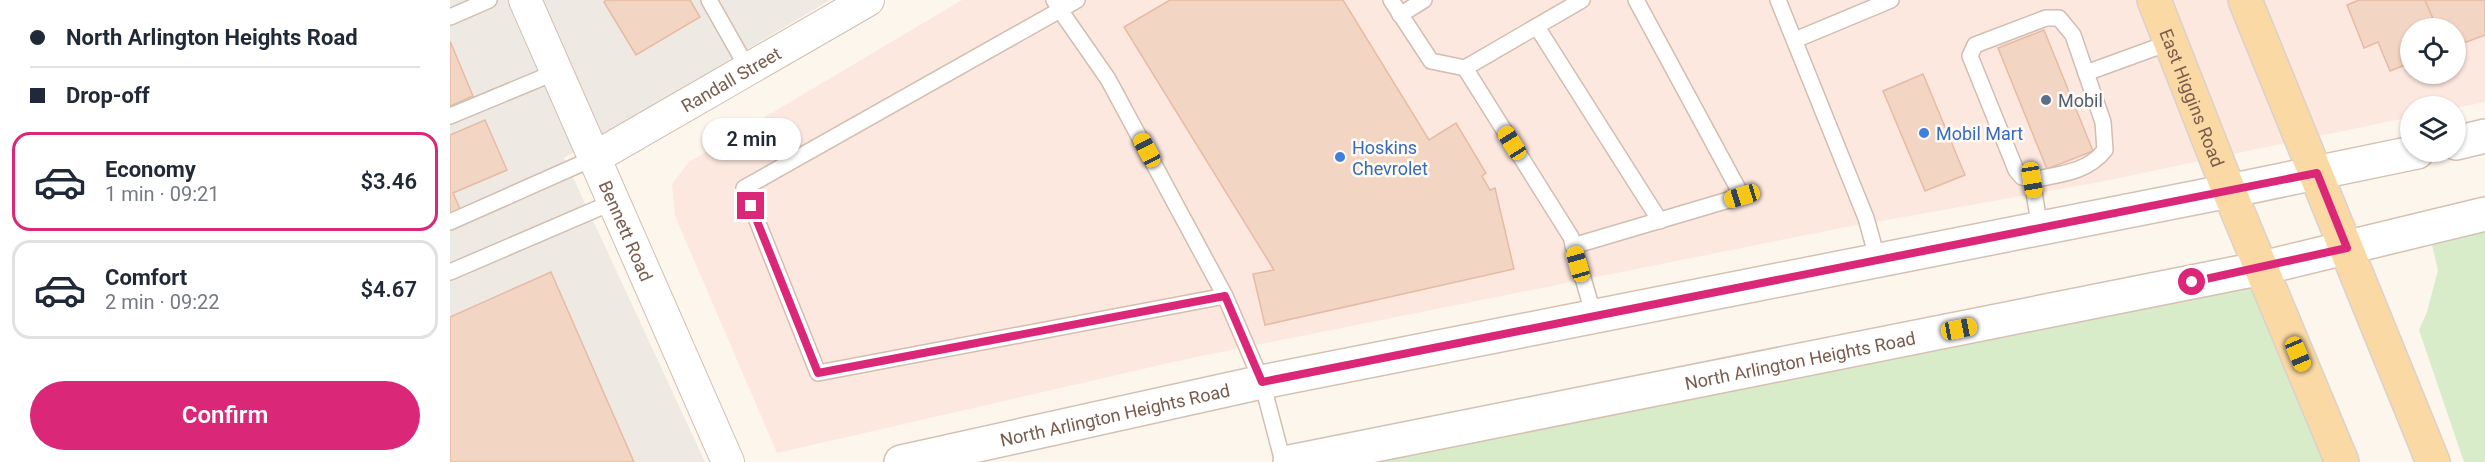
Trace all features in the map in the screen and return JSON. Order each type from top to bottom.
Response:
[{"type":"main road","name":"East Higgins Road","points":[[2154,0],[2229,191],[2342,462]]},
{"type":"main road","points":[[2245,0],[2433,462]]},
{"type":"main road","points":[[2466,140],[2485,136]]},
{"type":"main road","name":"North Arlington Heights Road","points":[[901,462],[1262,382],[2400,156]]},
{"type":"main road","name":"North Arlington Heights Road","points":[[1290,462],[2262,268],[2485,214]]},
{"type":"street","name":"Bennett Road","points":[[525,0],[728,462]]},
{"type":"street","name":"Randall Street","points":[[594,158],[868,0]]},
{"type":"lane","points":[[450,17],[489,0]]},
{"type":"lane","points":[[709,0],[748,69]]},
{"type":"lane","points":[[1077,0],[1057,5],[744,188],[818,373],[1225,296]]},
{"type":"lane","points":[[1391,0],[1431,61],[1465,68],[1582,0]]},
{"type":"lane","points":[[1400,15],[1424,0]]},
{"type":"lane","points":[[1573,246],[1742,196],[1636,0]]},
{"type":"lane","points":[[1778,0],[1866,218],[1878,261]]},
{"type":"lane","points":[[1795,40],[1891,0]]},
{"type":"lane","points":[[1057,5],[1108,79],[1225,296],[1262,382],[1283,462]]},
{"type":"lane","points":[[2046,18],[2059,18],[2073,35],[2086,73],[2103,122],[2105,150],[2096,161],[2074,171],[2032,180],[2022,177],[2016,170],[1970,56],[1975,45],[2046,18]]},
{"type":"lane","points":[[1537,27],[1659,221]]},
{"type":"lane","points":[[2086,73],[2170,42]]},
{"type":"lane","points":[[1465,68],[1571,237],[1594,316]]},
{"type":"lane","points":[[450,116],[556,72]]},
{"type":"lane","points":[[450,222],[594,158]]},
{"type":"lane","points":[[2032,180],[2040,229]]},
{"type":"lane","points":[[450,272],[613,202]]},
{"type":"shaded area","points":[[450,0],[830,0],[564,158],[705,462],[450,462]]},
{"type":"shaded area","points":[[962,0],[2485,0],[2485,102],[2466,106],[2466,96],[2400,96],[2400,119],[2100,182],[1836,229],[1191,358],[777,453],[675,216],[672,184],[689,162]]},
{"type":"green space","points":[[2485,219],[2485,462],[2464,462],[2419,330],[2427,312],[2438,270],[2429,232]]},
{"type":"green space","points":[[2262,268],[2342,462],[1332,462]]},
{"type":"building","points":[[606,0],[690,0],[700,17],[636,55],[604,2]]},
{"type":"building","name":"Hoskins Chevrolet","points":[[1170,0],[1343,0],[1429,140],[1456,123],[1486,173],[1482,176],[1490,190],[1495,188],[1514,269],[1265,325],[1253,274],[1274,270],[1124,27]]},
{"type":"building","points":[[2359,0],[2425,0],[2433,18],[2400,18],[2400,67],[2390,71],[2378,42],[2364,48],[2347,5]]},
{"type":"building","points":[[2425,0],[2485,0],[2485,35],[2466,42],[2466,18],[2433,18]]},
{"type":"building","name":"Mobil","points":[[2044,30],[2093,151],[2047,169],[1998,48]]},
{"type":"building","points":[[450,41],[473,96],[450,106]]},
{"type":"building","name":"Mobil Mart","points":[[1923,74],[1965,175],[1925,191],[1883,91]]},
{"type":"building","points":[[485,120],[507,170],[453,193],[460,209],[450,214],[450,135]]},
{"type":"building","points":[[551,272],[634,462],[450,462],[450,317]]},
{"type":"place","name":"Mobil","points":[[2046,100]]},
{"type":"place","name":"Mobil Mart","points":[[1924,133]]},
{"type":"place","name":"Hoskins Chevrolet","points":[[1340,157]]},
{"type":"route","points":[[751,206],[818,373],[1225,296],[1262,382],[2317,173],[2347,248],[2192,282]]}]
